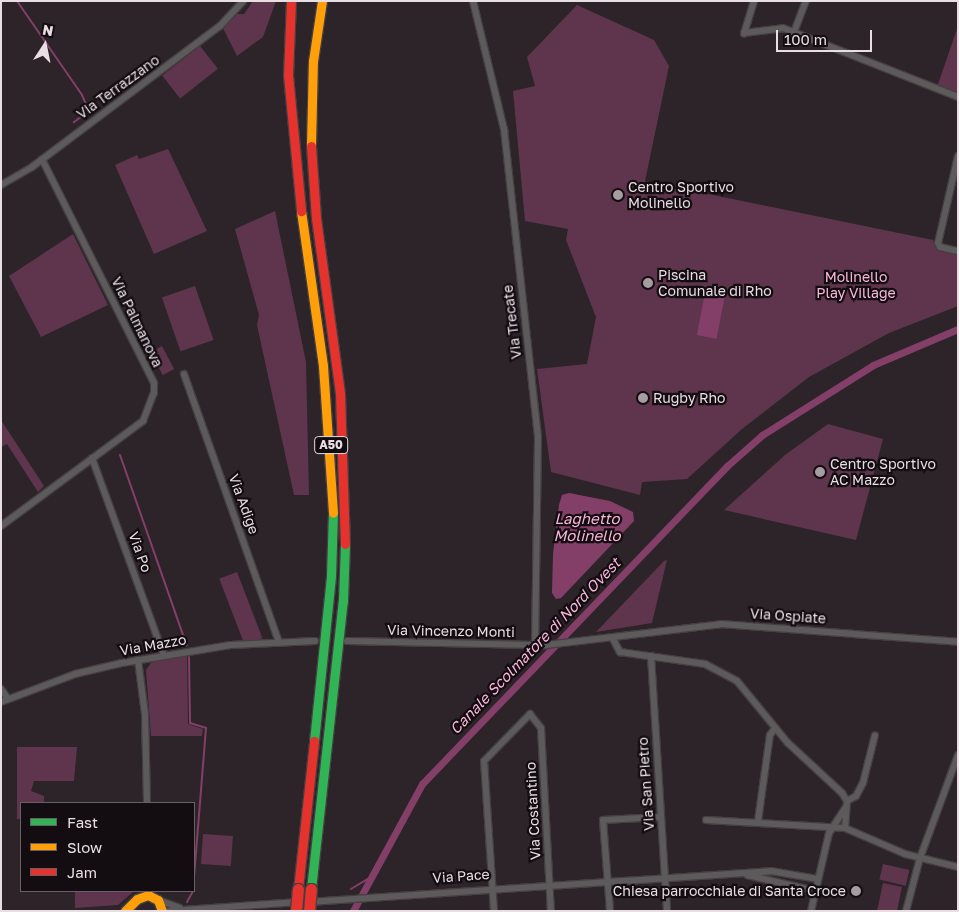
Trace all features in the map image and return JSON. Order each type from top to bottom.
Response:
[{"type":"main road","name":"A50","points":[[291,1],[288,75],[294,150],[325,383],[334,496],[326,637],[296,911]]},
{"type":"main road","name":"A50","points":[[309,911],[343,601],[346,523],[340,394],[316,218],[310,136],[313,61],[322,1]]},
{"type":"main road","points":[[125,911],[144,898],[162,911]]},
{"type":"street","name":"Via Terrazzano","points":[[1,185],[42,159],[220,26],[243,1]]},
{"type":"street","name":"Via Trecate","points":[[473,1],[504,129],[538,436],[535,645]]},
{"type":"street","points":[[754,1],[743,32],[778,27],[958,97]]},
{"type":"street","points":[[794,32],[806,1]]},
{"type":"street","points":[[958,156],[939,245],[958,251]]},
{"type":"street","name":"Via Palmanova","points":[[1,526],[143,421],[152,405],[154,383],[42,159]]},
{"type":"street","name":"Via Adige","points":[[184,374],[279,643]]},
{"type":"street","name":"Via Po","points":[[92,458],[164,656]]},
{"type":"street","name":"Via Ospiate","points":[[615,638],[721,624],[958,642]]},
{"type":"street","name":"Via Vincenzo Monti","points":[[348,641],[546,645],[615,638]]},
{"type":"street","points":[[615,638],[615,647],[622,652],[705,664],[720,670],[748,692],[788,743],[836,786],[846,805],[845,828]]},
{"type":"street","name":"Via Mazzo","points":[[5,701],[75,674],[138,660],[231,645],[315,641]]},
{"type":"street","name":"Via San Pietro","points":[[651,656],[667,911]]},
{"type":"street","points":[[138,660],[146,714],[147,802]]},
{"type":"street","points":[[1,689],[5,701]]},
{"type":"street","name":"Via Costantino","points":[[493,889],[484,761],[530,714],[542,728],[551,911]]},
{"type":"street","points":[[758,821],[770,736],[775,728]]},
{"type":"street","points":[[811,911],[831,828],[846,805],[860,790],[875,735]]},
{"type":"street","points":[[906,911],[920,858],[958,756]]},
{"type":"street","points":[[610,911],[603,820],[661,817]]},
{"type":"street","points":[[706,820],[758,821],[845,828],[920,858],[958,867]]},
{"type":"street","points":[[778,882],[779,871]]},
{"type":"street","name":"Via Pace","points":[[169,911],[779,871],[818,879]]},
{"type":"street","name":"Via Pace","points":[[740,873],[815,891]]},
{"type":"street","points":[[493,889],[494,911]]},
{"type":"street","name":"Via Pace","points":[[144,898],[187,910]]},
{"type":"green space","points":[[253,1],[276,1],[263,37],[237,56],[223,28],[237,14],[244,14]]},
{"type":"green space","name":"Molinello Play Village","points":[[577,5],[654,40],[669,66],[645,181],[933,240],[937,250],[958,255],[958,306],[889,333],[809,377],[742,429],[687,479],[642,482],[640,495],[551,472],[537,369],[587,364],[596,317],[566,240],[568,229],[525,221],[513,91],[535,86],[527,57]]},
{"type":"green space","points":[[958,26],[958,94],[937,87]]},
{"type":"green space","points":[[200,46],[218,69],[180,98],[162,76]]},
{"type":"green space","points":[[168,149],[207,231],[154,254],[115,165],[137,155],[139,159]]},
{"type":"green space","points":[[275,211],[306,362],[309,495],[294,495],[257,325],[259,315],[235,229]]},
{"type":"green space","points":[[73,234],[108,305],[41,337],[9,276]]},
{"type":"green space","points":[[195,286],[214,340],[180,351],[162,297]]},
{"type":"green space","points":[[162,346],[174,369],[163,375],[151,352]]},
{"type":"green space","points":[[1,420],[44,486],[38,492],[7,444],[1,447]]},
{"type":"green space","name":"Centro Sportivo AC Mazzo","points":[[828,424],[883,439],[856,540],[724,510],[785,455]]},
{"type":"green space","points":[[667,560],[652,623],[596,632],[664,561]]},
{"type":"green space","points":[[237,572],[262,638],[245,645],[219,579]]},
{"type":"green space","points":[[187,654],[188,724],[203,729],[202,736],[151,736],[146,670],[153,660]]},
{"type":"green space","points":[[17,747],[77,747],[74,781],[34,781],[31,791],[44,796],[44,802],[20,802],[20,819],[17,819]]},
{"type":"green space","points":[[203,834],[233,836],[231,866],[201,864]]},
{"type":"green space","points":[[883,864],[909,870],[906,886],[879,880]]},
{"type":"green space","points":[[883,883],[902,887],[897,911],[877,911]]},
{"type":"green space","points":[[75,892],[133,892],[118,905],[75,908]]},
{"type":"water","points":[[706,288],[726,292],[716,339],[697,335]]},
{"type":"water","name":"Laghetto Molinello","points":[[569,493],[610,501],[633,512],[634,521],[561,598],[556,599],[552,593],[553,554],[559,505],[562,495]]},
{"type":"waterway","points":[[17,1],[82,95],[87,107],[85,114],[74,122]]},
{"type":"waterway","name":"Canale Scolmatore di Nord Ovest","points":[[353,911],[422,784],[727,466],[762,435],[873,365],[958,329]]},
{"type":"waterway","points":[[120,455],[187,646]]},
{"type":"waterway","points":[[189,657],[190,723],[206,728],[195,866]]},
{"type":"waterway","points":[[351,889],[371,877]]},
{"type":"waterway","points":[[187,902],[192,892]]},
{"type":"traffic: fast","points":[[314,741],[331,576],[333,513]]},
{"type":"traffic: fast","points":[[311,889],[343,601],[345,544]]},
{"type":"traffic: slow","points":[[311,146],[313,61],[322,1]]},
{"type":"traffic: slow","points":[[301,211],[323,366],[333,513]]},
{"type":"traffic: slow","points":[[125,911],[137,899],[148,895],[158,900],[162,911]]},
{"type":"traffic: jam","points":[[291,1],[288,75],[301,211]]},
{"type":"traffic: jam","points":[[311,146],[316,218],[340,394],[345,544]]},
{"type":"traffic: jam","points":[[298,889],[314,741]]},
{"type":"traffic: jam","points":[[296,911],[298,889]]},
{"type":"traffic: jam","points":[[309,911],[311,889]]},
{"type":"place","name":"Centro Sportivo Molinello","points":[[618,195]]},
{"type":"place","name":"Piscina Comunale di Rho","points":[[648,283]]},
{"type":"place","name":"Rugby Rho","points":[[643,398]]},
{"type":"place","name":"Centro Sportivo AC Mazzo","points":[[820,472]]},
{"type":"place","name":"Chiesa parrocchiale di Santa Croce","points":[[856,891]]}]
